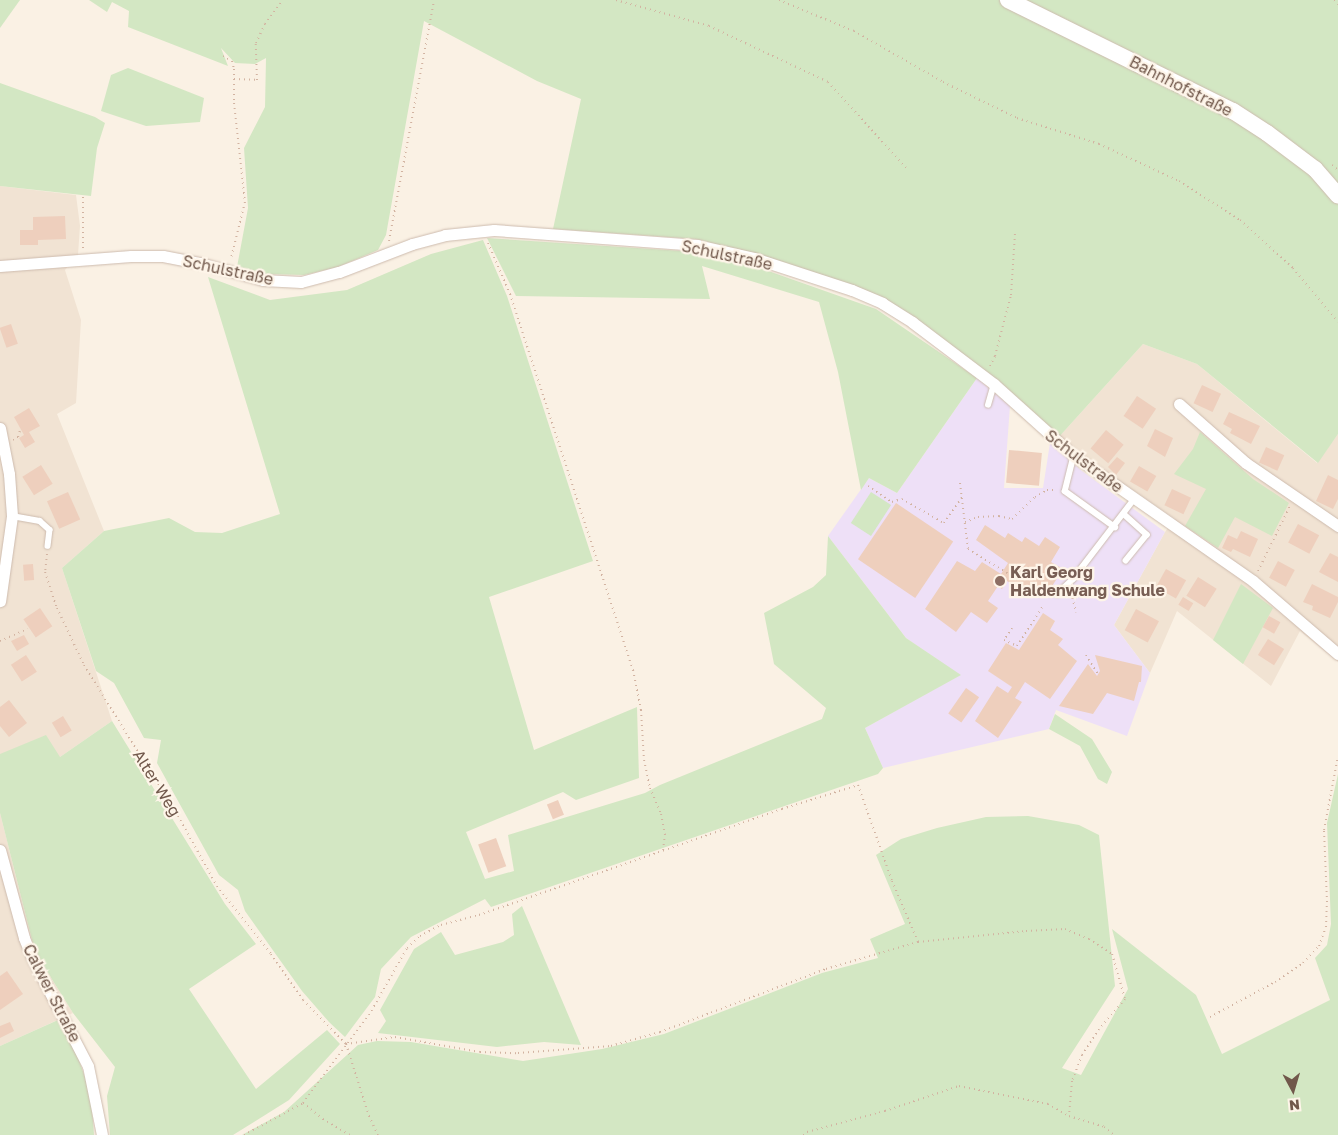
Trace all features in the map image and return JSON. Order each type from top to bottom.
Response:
[{"type":"street","name":"Bahnhofstraße","points":[[1008,0],[1233,111],[1267,133],[1315,169],[1338,196]]},
{"type":"street","name":"Schulstraße","points":[[0,266],[131,256],[163,256],[263,280],[301,282],[339,272],[386,254],[445,236],[485,231],[530,232],[688,245],[754,258],[852,290],[882,303],[912,322],[994,384],[1074,456],[1253,581],[1338,654]]},
{"type":"street","points":[[1180,404],[1246,463],[1338,526]]},
{"type":"street","points":[[0,428],[9,474],[0,601]]},
{"type":"street","name":"Calwer Straße","points":[[0,852],[24,938],[33,960],[88,1066],[102,1135]]},
{"type":"lane","points":[[988,405],[994,384]]},
{"type":"lane","points":[[1074,456],[1065,491],[1115,527]]},
{"type":"lane","points":[[1057,594],[1069,584],[1115,527],[1135,498]]},
{"type":"lane","points":[[1124,514],[1148,535],[1126,561]]},
{"type":"lane","points":[[6,517],[40,521],[50,530],[48,546]]},
{"type":"path","points":[[234,79],[257,80],[256,43],[265,24],[283,0]]},
{"type":"path","points":[[386,254],[434,0]]},
{"type":"path","points":[[616,0],[709,26],[828,82],[908,170]]},
{"type":"path","points":[[780,0],[854,31],[942,82],[1017,118],[1099,144],[1179,181],[1246,226],[1293,268],[1338,322]]},
{"type":"path","points":[[1334,0],[1338,4]]},
{"type":"path","points":[[223,56],[232,62],[234,103],[245,202],[227,270]]},
{"type":"path","points":[[83,197],[83,237]]},
{"type":"path","points":[[485,231],[486,240],[510,294],[596,550],[633,670],[641,710],[644,760],[650,788],[661,814],[665,834],[663,850]]},
{"type":"path","points":[[984,376],[995,356],[1011,295],[1015,233]]},
{"type":"path","points":[[960,483],[968,549],[1017,579],[1014,585]]},
{"type":"path","points":[[868,486],[892,502],[902,499],[944,523],[962,497]]},
{"type":"path","points":[[964,522],[978,517],[999,516],[1012,519],[1034,497],[1047,490],[1065,491]]},
{"type":"path","points":[[1253,581],[1293,497]]},
{"type":"path","name":"Alter Weg","points":[[48,546],[45,572],[57,608],[84,665],[178,816],[217,886],[271,954],[303,1000],[346,1044]]},
{"type":"path","points":[[1069,584],[1076,612]]},
{"type":"path","points":[[1012,628],[1004,640],[1017,646],[1043,606]]},
{"type":"path","points":[[0,641],[26,629]]},
{"type":"path","points":[[1086,655],[1098,674]]},
{"type":"path","points":[[1210,1017],[1275,982],[1303,963],[1319,946],[1326,927],[1327,902],[1324,830],[1338,756]]},
{"type":"path","points":[[244,1135],[303,1103],[369,1015],[407,948],[420,936],[441,925],[479,915],[663,850],[858,785],[892,881],[918,942]]},
{"type":"path","points":[[346,1044],[395,1037],[480,1052],[518,1053],[611,1046],[660,1032],[826,969],[918,942],[1026,930],[1065,929],[1090,939],[1112,954],[1125,999],[1099,1029],[1082,1055],[1072,1081],[1069,1116]]},
{"type":"path","points":[[346,1044],[368,1116],[378,1135]]},
{"type":"path","points":[[803,1135],[807,1132],[885,1111],[959,1086],[1048,1104],[1069,1116],[1104,1128],[1114,1135]]},
{"type":"path","points":[[303,1103],[350,1135]]},
{"type":"shaded area","points":[[0,186],[76,195],[80,226],[78,255],[65,270],[81,320],[76,403],[57,414],[104,531],[62,568],[112,721],[60,757],[0,754]]},
{"type":"shaded area","points":[[1143,344],[1197,364],[1317,463],[1338,434],[1338,662],[1300,631],[1271,686],[1177,611],[1150,673],[1114,625],[1165,532],[1175,519],[1058,438]]},
{"type":"shaded area","name":"Karl Georg Haldenwang Schule","points":[[977,378],[1010,406],[1004,488],[1043,488],[1050,443],[1082,471],[1165,532],[1114,625],[1150,673],[1127,736],[1056,710],[1049,729],[883,768],[865,728],[960,675],[906,638],[828,536],[869,478],[897,493]]},
{"type":"shaded area","points":[[0,813],[35,952],[73,1013],[0,1046]]},
{"type":"green space","points":[[0,0],[20,0],[0,28]]},
{"type":"green space","points":[[89,0],[1338,0],[1338,434],[1318,463],[1197,364],[1143,344],[1058,438],[926,327],[752,254],[696,239],[553,229],[581,99],[537,81],[424,21],[386,235],[378,250],[338,267],[304,275],[266,274],[237,267],[248,208],[244,148],[265,107],[266,58],[255,64],[235,63],[221,48],[228,66],[128,27],[129,11],[112,2],[107,12]]},
{"type":"green space","points":[[128,68],[204,98],[200,122],[146,126],[101,111],[111,75]]},
{"type":"green space","points":[[0,83],[95,117],[105,123],[97,148],[91,196],[0,186]]},
{"type":"green space","points":[[487,238],[698,252],[740,261],[876,309],[977,378],[897,493],[869,478],[861,490],[838,372],[819,302],[702,266],[710,299],[516,296]]},
{"type":"green space","points":[[483,240],[507,296],[593,561],[489,597],[534,750],[637,707],[639,778],[576,800],[563,792],[466,832],[485,879],[514,871],[508,835],[645,793],[660,785],[822,719],[826,708],[774,664],[764,613],[813,587],[826,575],[828,536],[906,638],[961,675],[865,728],[883,768],[878,774],[491,907],[485,899],[411,937],[381,969],[375,997],[345,1037],[302,991],[245,911],[238,890],[219,875],[157,763],[161,740],[144,738],[114,683],[96,671],[62,568],[104,531],[169,518],[195,532],[222,533],[280,514],[208,277],[270,300],[347,290],[431,254]]},
{"type":"green space","points":[[1200,432],[1253,479],[1289,503],[1272,536],[1235,517],[1218,548],[1185,526],[1206,489],[1174,474],[1193,449]]},
{"type":"green space","points":[[871,492],[891,505],[871,536],[851,523]]},
{"type":"green space","points":[[1241,584],[1273,608],[1243,664],[1213,640]]},
{"type":"green space","points":[[1055,714],[1092,739],[1112,772],[1107,784],[1098,779],[1080,746],[1049,729]]},
{"type":"green space","points":[[112,721],[225,904],[256,944],[189,989],[256,1089],[327,1030],[340,1044],[289,1100],[233,1135],[110,1135],[107,1096],[115,1067],[73,1013],[35,952],[0,813],[0,754],[46,735],[60,757]]},
{"type":"green space","points":[[1338,774],[1338,1135],[242,1135],[284,1112],[358,1045],[377,1041],[411,1042],[523,1061],[602,1049],[664,1034],[822,973],[878,958],[870,939],[905,924],[876,855],[901,839],[937,828],[986,817],[1028,816],[1079,825],[1099,835],[1115,986],[1062,1068],[1081,1075],[1128,989],[1112,929],[1196,995],[1222,1054],[1330,1000],[1315,958],[1327,945],[1331,924],[1327,823]]},
{"type":"green space","points":[[522,906],[581,1045],[544,1042],[497,1047],[378,1033],[386,1021],[380,1010],[414,949],[441,932],[455,955],[503,942],[514,935],[512,914]]},
{"type":"green space","points":[[58,1020],[77,1055],[85,1077],[92,1107],[94,1135],[0,1135],[0,1046]]},
{"type":"building","points":[[65,216],[66,239],[38,240],[38,245],[20,245],[20,230],[33,230],[33,217]]},
{"type":"building","points":[[11,324],[18,344],[6,348],[0,328]]},
{"type":"building","points":[[1202,385],[1221,394],[1213,412],[1194,403]]},
{"type":"building","points":[[1137,396],[1156,409],[1143,429],[1124,416]]},
{"type":"building","points":[[29,408],[40,426],[29,432],[35,442],[25,448],[19,438],[24,435],[14,417]]},
{"type":"building","points":[[1229,412],[1260,426],[1251,444],[1230,433],[1232,429],[1223,424]]},
{"type":"building","points":[[1155,429],[1173,438],[1165,457],[1147,446]]},
{"type":"building","points":[[1106,430],[1124,445],[1108,463],[1091,448]]},
{"type":"building","points":[[1266,447],[1284,455],[1277,471],[1259,463]]},
{"type":"building","points":[[1009,450],[1042,453],[1039,486],[1006,483]]},
{"type":"building","points":[[1117,457],[1125,463],[1116,475],[1108,467]]},
{"type":"building","points":[[41,465],[53,484],[34,495],[22,477]]},
{"type":"building","points":[[1139,466],[1156,476],[1147,492],[1130,482]]},
{"type":"building","points":[[1328,475],[1338,480],[1338,499],[1333,509],[1316,501]]},
{"type":"building","points":[[1172,489],[1191,498],[1183,514],[1164,505]]},
{"type":"building","points":[[68,492],[80,519],[59,529],[47,501]]},
{"type":"building","points":[[896,503],[953,542],[915,598],[858,559]]},
{"type":"building","points":[[1298,524],[1319,535],[1309,554],[1288,543]]},
{"type":"building","points":[[985,525],[1005,538],[1008,533],[1022,542],[1025,537],[1039,546],[1045,537],[1060,547],[1051,562],[1063,569],[1049,591],[1040,585],[1032,598],[1007,581],[1002,589],[998,586],[988,601],[998,608],[987,623],[971,612],[956,632],[925,609],[957,561],[975,571],[982,562],[1001,574],[1008,563],[976,540]]},
{"type":"building","points":[[1241,531],[1258,539],[1250,557],[1233,549],[1231,552],[1222,548],[1228,535],[1237,539]]},
{"type":"building","points":[[1330,553],[1338,557],[1338,582],[1319,572]]},
{"type":"building","points":[[1278,561],[1295,570],[1286,587],[1269,578]]},
{"type":"building","points":[[33,564],[34,580],[24,581],[23,565]]},
{"type":"building","points":[[1166,569],[1186,580],[1176,599],[1156,587]]},
{"type":"building","points":[[1198,577],[1217,589],[1205,607],[1186,596]]},
{"type":"building","points":[[1312,584],[1338,597],[1338,602],[1330,618],[1312,610],[1313,606],[1303,602]]},
{"type":"building","points":[[1183,597],[1193,603],[1189,611],[1178,605]]},
{"type":"building","points":[[40,608],[52,626],[36,637],[23,619]]},
{"type":"building","points":[[1136,609],[1159,621],[1148,642],[1125,630]]},
{"type":"building","points":[[1043,613],[1055,621],[1050,630],[1063,639],[1058,645],[1077,661],[1050,699],[1025,682],[1015,698],[1022,702],[998,738],[975,721],[997,686],[1008,693],[1012,687],[988,671],[1006,643],[1019,650]]},
{"type":"building","points":[[1269,616],[1280,622],[1274,634],[1263,627]]},
{"type":"building","points":[[24,635],[29,644],[17,651],[11,641]]},
{"type":"building","points":[[1268,639],[1284,649],[1274,665],[1258,655]]},
{"type":"building","points":[[26,655],[37,672],[22,682],[11,665]]},
{"type":"building","points":[[1095,655],[1142,666],[1141,682],[1139,682],[1134,701],[1107,693],[1093,714],[1059,706],[1088,664],[1097,676],[1100,671]]},
{"type":"building","points":[[966,688],[979,697],[961,723],[948,713]]},
{"type":"building","points":[[9,700],[27,723],[9,737],[0,726],[0,707]]},
{"type":"building","points":[[63,716],[72,731],[61,737],[52,723]]},
{"type":"building","points":[[558,800],[564,815],[553,819],[547,804]]},
{"type":"building","points":[[496,838],[506,866],[488,873],[478,844]]},
{"type":"building","points":[[7,971],[23,994],[0,1010],[0,976]]},
{"type":"building","points":[[10,1022],[14,1031],[0,1038],[0,1026]]},
{"type":"place","name":"Karl Georg Haldenwang Schule","points":[[1000,581]]}]
